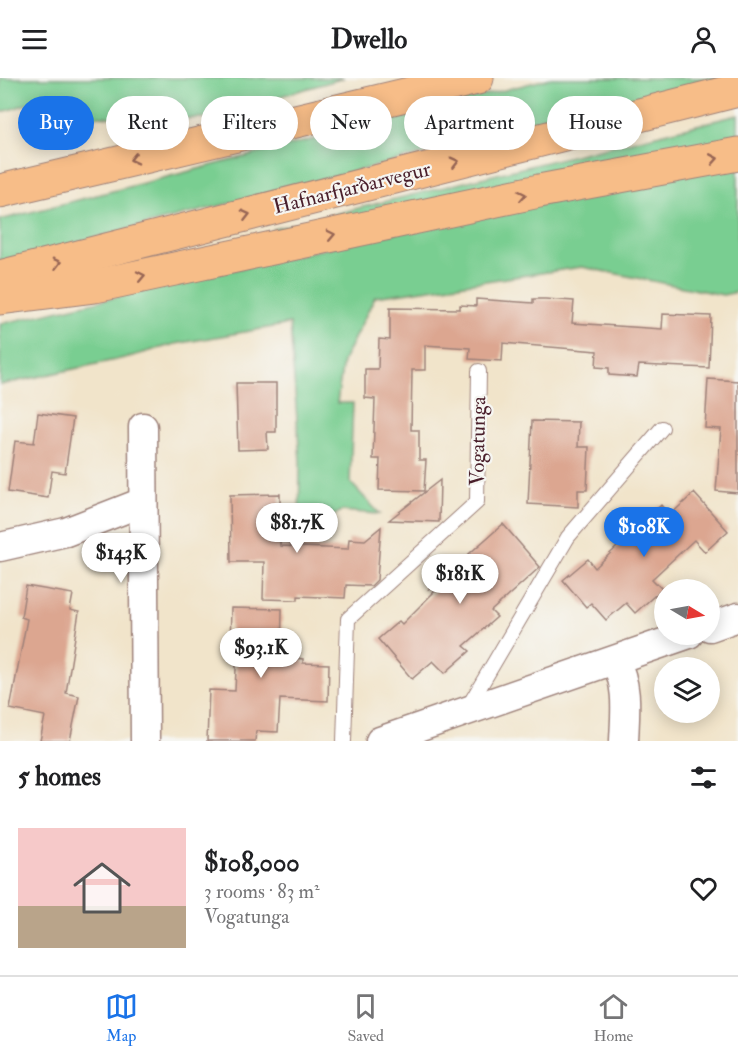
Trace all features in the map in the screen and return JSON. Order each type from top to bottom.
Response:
[{"type":"main road","points":[[0,191],[477,78]]},
{"type":"main road","name":"Hafnarfjarðarvegur","points":[[0,277],[738,90]]},
{"type":"main road","points":[[0,298],[95,286],[539,191],[738,154]]},
{"type":"street","points":[[143,427],[145,741]]},
{"type":"street","points":[[0,547],[66,532],[143,502]]},
{"type":"street","points":[[720,623],[738,617]]},
{"type":"street","points":[[380,741],[660,645]]},
{"type":"street","points":[[615,662],[622,674],[625,688],[624,741]]},
{"type":"lane","name":"Vogatunga","points":[[344,741],[348,619],[477,502],[479,371]]},
{"type":"lane","points":[[466,711],[568,537],[662,428]]},
{"type":"green space","points":[[0,78],[344,78],[281,96],[201,96],[201,118],[189,119],[189,96],[106,96],[106,117],[94,116],[94,96],[18,96],[18,107],[0,113]]},
{"type":"green space","points":[[551,78],[721,78],[643,98],[643,96],[547,96],[547,122],[535,125],[535,96],[481,96]]},
{"type":"green space","points":[[738,115],[738,142],[275,234],[273,229],[595,150],[643,150],[643,138]]},
{"type":"green space","points":[[404,116],[404,150],[439,150],[0,262],[0,220],[272,150],[298,150],[298,143],[310,140],[310,150],[392,150],[392,119]]},
{"type":"green space","points":[[738,163],[738,292],[723,295],[582,267],[375,297],[343,361],[337,403],[353,403],[350,482],[380,514],[341,511],[323,523],[299,530],[300,461],[290,324],[175,344],[129,357],[0,385],[0,324],[366,239]]},
{"type":"building","points":[[476,299],[533,303],[533,299],[574,301],[572,323],[662,329],[663,314],[711,316],[709,368],[639,365],[637,377],[609,375],[609,368],[596,367],[597,351],[503,343],[502,361],[469,359],[470,348],[425,345],[425,370],[412,370],[411,430],[419,430],[419,460],[426,460],[424,491],[379,490],[380,459],[373,459],[375,399],[365,398],[365,369],[378,369],[379,339],[390,340],[390,308],[460,309],[460,305],[476,306]]},
{"type":"building","points":[[708,379],[738,381],[738,493],[716,491],[721,429],[705,428]]},
{"type":"building","points":[[236,383],[276,383],[276,432],[267,432],[268,449],[238,450]]},
{"type":"building","points":[[38,413],[73,418],[65,473],[52,471],[48,498],[8,492],[15,441],[34,443]]},
{"type":"building","points":[[532,421],[579,422],[578,447],[589,447],[587,490],[578,490],[578,507],[528,504]]},
{"type":"building","points":[[440,480],[439,522],[389,520]]},
{"type":"building","points":[[694,493],[728,531],[705,552],[694,540],[652,579],[654,596],[635,613],[626,603],[606,620],[591,603],[586,607],[563,580],[588,559],[595,568],[661,505],[670,515]]},
{"type":"building","points":[[280,494],[280,546],[348,549],[349,539],[365,540],[381,527],[377,580],[371,586],[346,585],[345,598],[298,596],[298,600],[263,599],[264,562],[231,562],[230,495]]},
{"type":"building","points":[[503,524],[540,567],[491,611],[497,617],[464,646],[470,651],[445,673],[433,661],[412,679],[378,639],[399,621],[402,624],[437,589],[429,589]]},
{"type":"building","points":[[26,586],[73,594],[70,610],[79,612],[66,693],[79,696],[70,741],[40,741],[45,716],[10,709],[27,619],[21,617]]},
{"type":"building","points":[[231,608],[282,609],[281,656],[303,659],[303,663],[329,664],[328,701],[280,699],[278,732],[256,731],[255,741],[207,741],[209,690],[235,691],[237,647],[230,647]]}]
